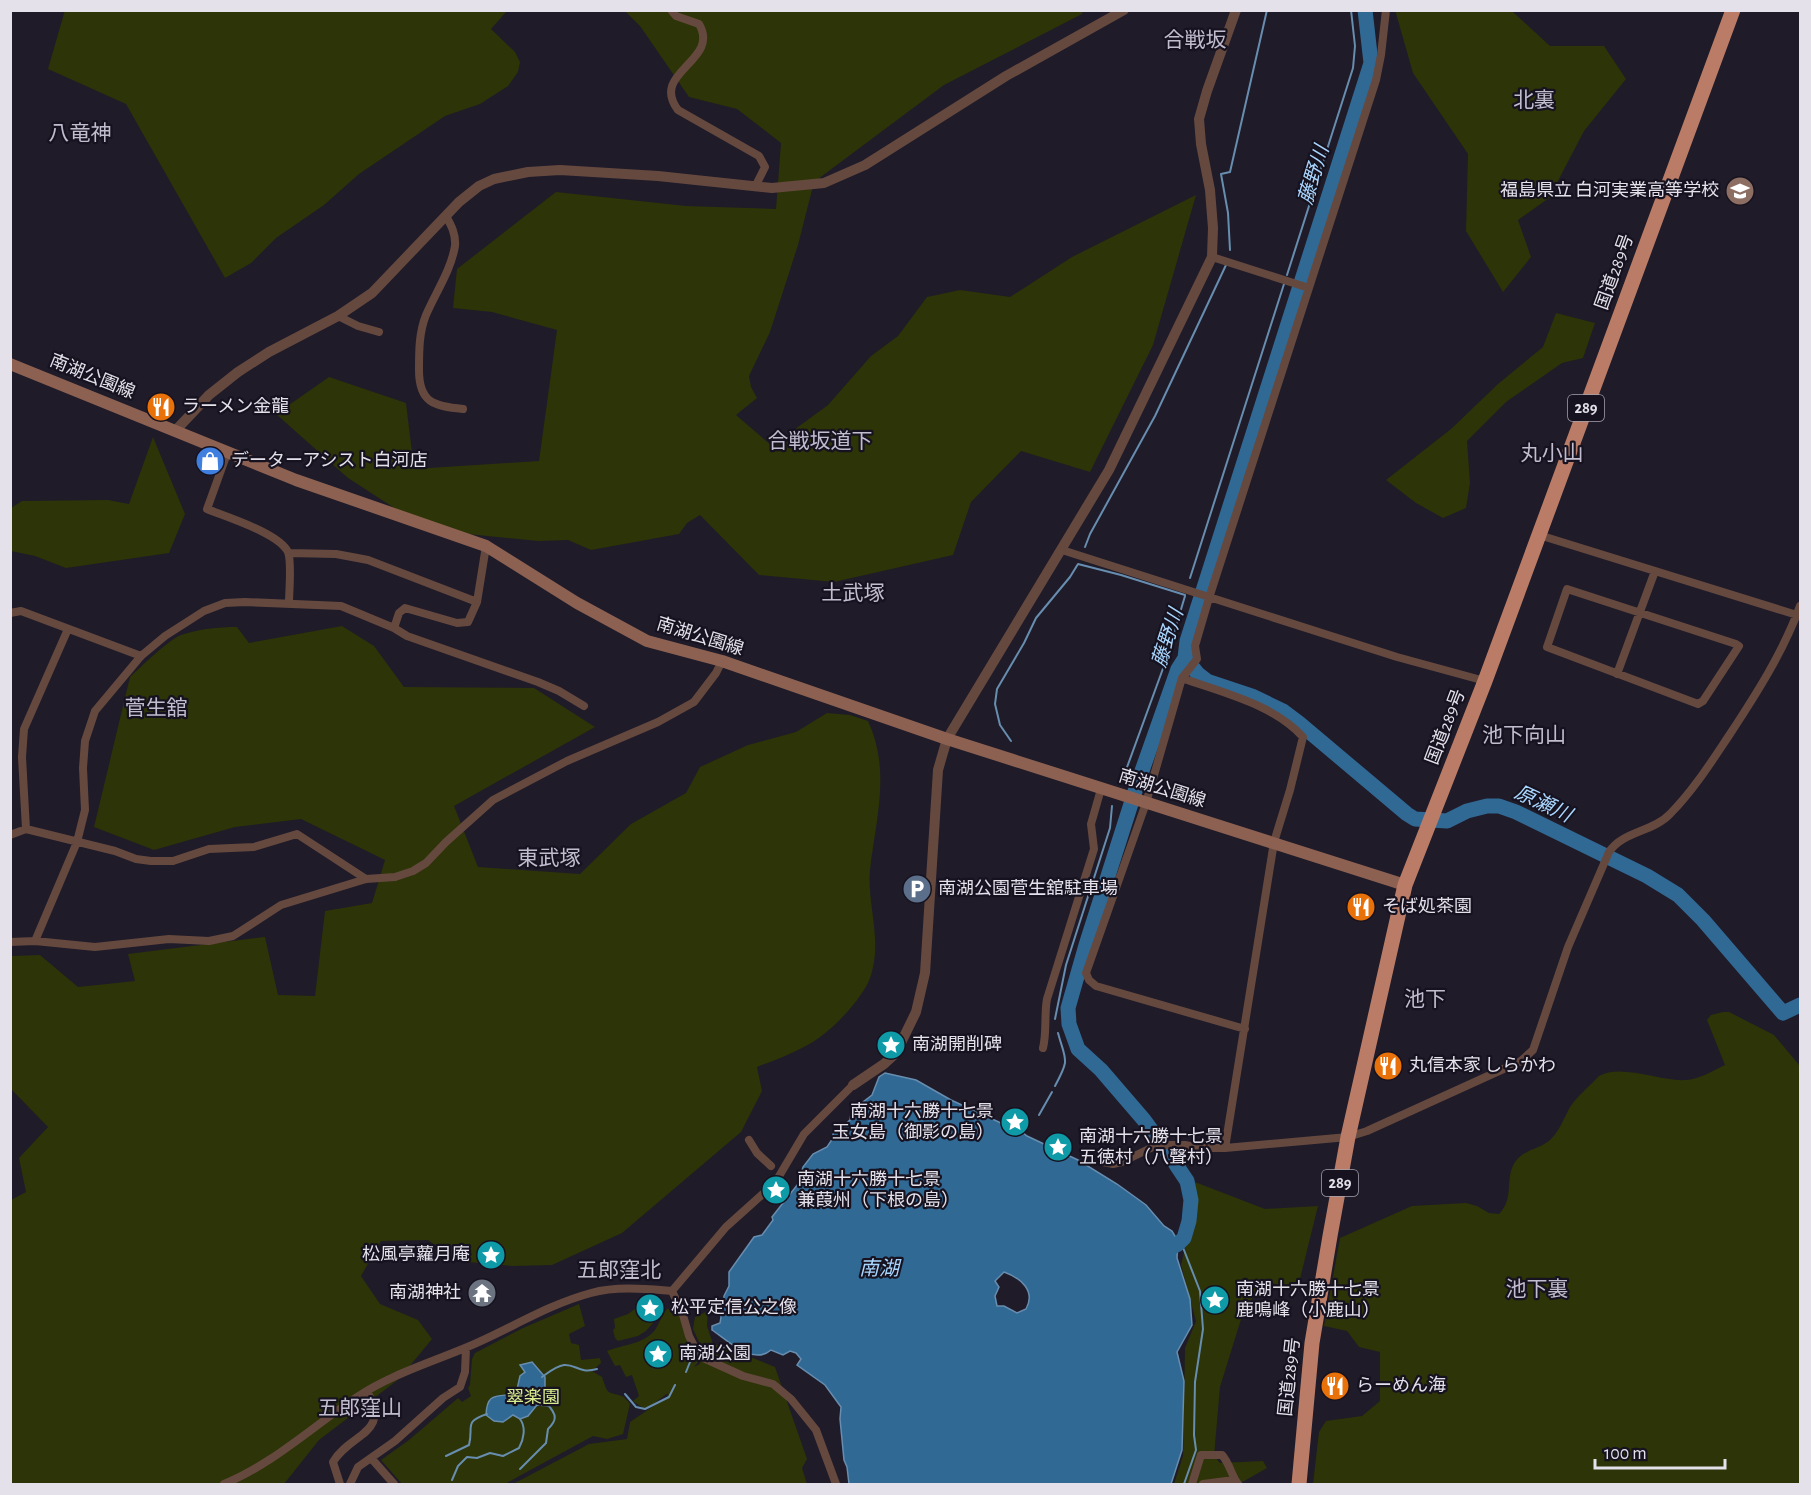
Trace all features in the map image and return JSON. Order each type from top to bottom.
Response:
[{"type":"highway","name":"国道289号","points":[[1299,1485],[1312,1343],[1348,1137],[1405,885],[1485,681],[1733,10]]},
{"type":"main road","name":"南湖公園線","points":[[10,364],[296,480],[486,546],[577,603],[647,641],[722,661],[947,739],[1405,885]]},
{"type":"street","points":[[671,10],[676,16],[699,24],[704,35],[704,43],[674,81],[670,89],[671,101],[678,110],[759,156],[765,167],[755,187]]},
{"type":"street","points":[[176,430],[210,395],[238,372],[269,352],[338,316],[372,293],[459,202],[479,186],[494,179],[528,172],[560,170],[658,176],[772,188],[824,183],[865,165],[1006,76],[1124,10]]},
{"type":"street","points":[[672,1291],[726,1227],[775,1183],[804,1134],[853,1085],[896,1053],[916,1012],[925,973],[938,770],[947,739],[1109,470],[1212,257],[1214,228],[1199,119],[1236,10]]},
{"type":"street","points":[[1245,1029],[1096,986],[1089,980],[1086,973],[1146,803],[1182,678],[1187,669],[1196,662],[1195,646],[1209,598],[1376,80],[1386,10]]},
{"type":"street","points":[[446,216],[453,228],[454,247],[420,336],[419,379],[423,394],[433,404],[464,409]]},
{"type":"street","points":[[1212,257],[1309,288]]},
{"type":"street","points":[[338,316],[358,326],[379,332]]},
{"type":"street","points":[[228,451],[207,509],[273,538],[283,545],[289,553],[289,603]]},
{"type":"street","points":[[1103,1162],[1113,1164],[1122,1162],[1157,1145],[1225,1149],[1348,1137],[1367,1131],[1521,1061],[1533,1050],[1568,947],[1614,845],[1668,817],[1678,806],[1717,754],[1769,674],[1799,610],[1655,572],[1539,535]]},
{"type":"street","points":[[394,628],[399,613],[405,608],[457,623],[468,622],[477,602],[486,546]]},
{"type":"street","points":[[1062,550],[1397,657],[1485,681]]},
{"type":"street","points":[[289,553],[336,554],[368,560],[477,602]]},
{"type":"street","points":[[1617,674],[1655,572]]},
{"type":"street","points":[[1567,590],[1739,646],[1703,701],[1698,704],[1617,674],[1547,647],[1567,590]]},
{"type":"street","points":[[35,941],[77,842],[85,810],[83,768],[85,741],[95,711],[141,656],[165,636],[187,621],[225,603],[341,606],[394,628],[407,636],[559,691],[584,706]]},
{"type":"street","points":[[10,613],[21,611],[141,656]]},
{"type":"street","points":[[26,829],[22,757],[24,729],[68,629]]},
{"type":"street","points":[[10,942],[35,941],[95,947],[169,939],[209,942],[233,936],[281,904],[366,879],[395,877],[413,871],[426,863],[493,800],[567,761],[658,722],[694,702],[716,673],[722,661]]},
{"type":"street","points":[[1182,678],[1273,712],[1291,723],[1303,737],[1274,842],[1225,1149]]},
{"type":"street","points":[[1043,1048],[1046,1038],[1047,999],[1094,849],[1091,824],[1101,789]]},
{"type":"street","points":[[10,835],[26,829],[115,851],[136,859],[173,861],[209,849],[254,847],[297,834],[366,879]]},
{"type":"street","points":[[749,1140],[757,1154],[771,1166]]},
{"type":"street","points":[[224,1485],[249,1473],[389,1378],[466,1348],[531,1316],[591,1293],[634,1288],[672,1291]]},
{"type":"street","points":[[672,1291],[699,1356],[743,1376],[773,1384],[792,1399],[816,1430],[836,1485]]},
{"type":"street","points":[[350,1485],[358,1467],[396,1441],[443,1398],[460,1387],[465,1372],[466,1348]]},
{"type":"street","points":[[340,1485],[333,1462],[339,1451],[372,1426],[375,1416],[374,1404],[367,1391]]},
{"type":"street","points":[[1192,1485],[1201,1455],[1222,1455],[1228,1462],[1236,1482],[1203,1485]]},
{"type":"street","points":[[371,1458],[394,1485]]},
{"type":"green space","points":[[65,10],[507,11],[491,29],[515,52],[520,62],[518,72],[508,86],[480,104],[445,116],[359,174],[324,205],[276,238],[251,263],[225,278],[126,104],[48,69]]},
{"type":"green space","points":[[1395,10],[1512,11],[1550,46],[1604,46],[1626,79],[1584,131],[1549,198],[1518,220],[1531,257],[1503,292],[1466,231],[1468,154],[1413,73]]},
{"type":"green space","points":[[625,11],[1083,11],[1082,14],[944,85],[814,182],[798,245],[770,332],[749,376],[751,387],[757,398],[736,415],[772,446],[828,405],[871,356],[898,336],[927,297],[960,290],[1010,297],[1072,257],[1196,195],[1153,345],[1090,472],[1021,451],[971,502],[953,555],[834,582],[759,575],[700,515],[687,523],[679,534],[591,550],[568,540],[538,541],[447,532],[419,524],[348,478],[276,414],[329,377],[406,403],[414,469],[539,461],[557,330],[492,312],[453,308],[457,269],[556,192],[686,206],[776,209],[781,143],[737,109],[689,97],[640,26]]},
{"type":"green space","points":[[1556,313],[1595,323],[1583,358],[1562,363],[1506,402],[1467,441],[1470,483],[1466,508],[1443,518],[1416,503],[1386,480],[1451,429],[1498,384],[1543,347]]},
{"type":"green space","points":[[153,437],[185,514],[169,553],[66,568],[35,556],[11,551],[11,508],[22,501],[108,500],[129,504]]},
{"type":"green space","points":[[342,626],[374,646],[404,687],[534,688],[595,727],[454,806],[478,867],[580,874],[631,824],[686,793],[700,767],[748,745],[796,732],[827,713],[850,715],[868,721],[879,758],[880,776],[880,795],[870,870],[875,944],[870,978],[863,992],[831,1028],[798,1050],[757,1067],[762,1091],[741,1132],[622,1233],[552,1265],[512,1266],[457,1261],[428,1240],[381,1241],[361,1276],[380,1304],[418,1320],[432,1339],[399,1379],[319,1440],[284,1484],[11,1484],[11,1200],[26,1192],[19,1158],[48,1127],[11,1089],[11,956],[40,955],[78,987],[135,981],[128,954],[265,937],[278,995],[315,996],[325,911],[372,903],[385,860],[301,819],[235,827],[154,850],[94,827],[130,677],[162,648],[181,635],[223,627],[237,627],[249,643]]},
{"type":"green space","points":[[1729,1012],[1774,1035],[1800,1066],[1800,1484],[1313,1484],[1319,1432],[1326,1421],[1362,1416],[1380,1401],[1380,1352],[1359,1347],[1347,1331],[1324,1326],[1340,1238],[1412,1206],[1466,1203],[1489,1213],[1499,1214],[1507,1202],[1510,1175],[1515,1162],[1523,1154],[1551,1139],[1573,1103],[1599,1076],[1618,1071],[1676,1080],[1691,1080],[1725,1065],[1707,1020],[1711,1015]]},
{"type":"green space","points":[[1187,1179],[1265,1209],[1318,1206],[1297,1291],[1263,1280],[1242,1316],[1220,1387],[1214,1456],[1220,1463],[1263,1461],[1267,1468],[1239,1484],[1174,1484],[1183,1456],[1185,1348],[1196,1321],[1181,1265],[1191,1223]]},
{"type":"green space","points":[[645,1302],[661,1304],[653,1323],[638,1336],[618,1341],[613,1330],[615,1328],[614,1319],[628,1314]]},
{"type":"green space","name":"翠楽園","points":[[579,1304],[585,1326],[569,1334],[571,1343],[579,1345],[581,1360],[600,1358],[601,1363],[592,1371],[602,1377],[609,1392],[624,1397],[630,1404],[623,1434],[607,1439],[593,1436],[505,1484],[402,1484],[381,1460],[409,1440],[458,1398],[462,1402],[471,1396],[468,1388],[475,1353],[523,1328]]},
{"type":"green space","points":[[667,1309],[677,1309],[691,1351],[698,1362],[694,1367],[700,1364],[700,1344],[693,1329],[695,1317],[708,1311],[707,1326],[713,1344],[775,1367],[807,1459],[802,1468],[807,1484],[513,1484],[589,1444],[627,1439],[630,1422],[667,1397],[668,1393],[649,1407],[643,1408],[633,1401],[639,1396],[632,1375],[626,1377],[620,1365],[615,1366],[607,1351],[650,1335]]},
{"type":"water","name":"南湖","points":[[885,1073],[916,1080],[951,1100],[1003,1124],[1019,1126],[1027,1136],[1078,1160],[1117,1184],[1146,1205],[1164,1226],[1172,1231],[1178,1241],[1177,1258],[1190,1299],[1192,1325],[1177,1352],[1184,1381],[1182,1450],[1171,1484],[849,1484],[844,1460],[841,1407],[825,1385],[797,1365],[801,1359],[796,1353],[790,1351],[783,1355],[771,1350],[764,1354],[748,1353],[712,1330],[712,1326],[720,1323],[721,1317],[718,1310],[719,1306],[723,1305],[729,1286],[729,1272],[754,1237],[762,1235],[773,1220],[772,1217],[798,1184],[803,1167],[813,1154],[827,1147],[833,1134],[850,1120],[851,1113],[855,1114],[863,1102],[872,1095],[879,1077]],"holes":[[[1004,1272],[1016,1278],[1028,1291],[1029,1302],[1026,1309],[1017,1313],[1004,1306],[997,1306],[995,1296],[999,1287],[995,1281]]]},
{"type":"water","points":[[532,1362],[545,1377],[545,1400],[548,1406],[537,1405],[528,1416],[520,1419],[513,1415],[503,1422],[494,1421],[486,1415],[488,1402],[491,1399],[516,1394],[520,1376],[525,1372],[520,1365]]},
{"type":"waterway","points":[[1230,250],[1228,213],[1221,174],[1230,172],[1267,10]]},
{"type":"waterway","points":[[1287,275],[1353,68],[1355,46],[1351,10]]},
{"type":"waterway","name":"藤野川","points":[[1161,1253],[1184,1238],[1189,1221],[1191,1200],[1187,1181],[1144,1120],[1101,1070],[1078,1049],[1069,1024],[1068,1008],[1137,785],[1178,669],[1185,658],[1187,641],[1371,63],[1365,10]]},
{"type":"waterway","points":[[1085,547],[1155,416],[1226,265]]},
{"type":"waterway","points":[[1190,578],[1284,284]]},
{"type":"waterway","points":[[1011,741],[1000,725],[995,704],[997,689],[1036,618],[1078,564],[1185,595]]},
{"type":"waterway","points":[[1122,781],[1165,663],[1185,596]]},
{"type":"waterway","name":"原瀬川","points":[[1185,658],[1207,681],[1252,696],[1283,711],[1415,819],[1447,821],[1467,811],[1487,806],[1499,806],[1516,812],[1647,876],[1678,895],[1703,920],[1783,1013],[1800,1005]]},
{"type":"waterway","points":[[1055,1019],[1066,965],[1110,828],[1112,806]]},
{"type":"waterway","points":[[1055,1086],[1065,1065],[1065,1055],[1058,1033]]},
{"type":"waterway","points":[[1039,1115],[1052,1092]]},
{"type":"waterway","points":[[1184,1238],[1182,1245],[1200,1291],[1203,1329],[1195,1382],[1196,1450],[1184,1484]]},
{"type":"waterway","points":[[709,1353],[729,1343]]},
{"type":"waterway","points":[[686,1372],[690,1362],[694,1359]]},
{"type":"waterway","points":[[542,1377],[564,1365],[582,1370],[597,1369]]},
{"type":"waterway","points":[[625,1394],[636,1407],[645,1409],[669,1397],[675,1385]]},
{"type":"waterway","points":[[520,1469],[546,1443],[548,1429],[555,1417],[548,1405]]},
{"type":"waterway","points":[[446,1456],[469,1445],[472,1422],[487,1414]]},
{"type":"waterway","points":[[452,1480],[458,1466],[467,1457],[477,1458],[490,1453],[503,1456],[519,1448],[524,1433],[520,1419]]},
{"type":"place","name":"福島県立 白河実業高等学校","points":[[1740,191]]},
{"type":"place","name":"ラーメン金龍","points":[[161,407]]},
{"type":"place","name":"データーアシスト白河店","points":[[210,461]]},
{"type":"place","name":"南湖公園菅生舘駐車場","points":[[917,889]]},
{"type":"place","name":"そば処茶園","points":[[1361,907]]},
{"type":"place","name":"南湖開削碑","points":[[891,1045]]},
{"type":"place","name":"丸信本家 しらかわ","points":[[1388,1066]]},
{"type":"place","name":"南湖十六勝十七景 玉女島（御影の島）","points":[[1015,1122]]},
{"type":"place","name":"南湖十六勝十七景 五徳村（八聲村）","points":[[1058,1147]]},
{"type":"place","name":"南湖十六勝十七景 兼葭州（下根の島）","points":[[776,1190]]},
{"type":"place","name":"松風亭蘿月庵","points":[[491,1255]]},
{"type":"place","name":"南湖神社","points":[[482,1293]]},
{"type":"place","name":"南湖十六勝十七景 鹿鳴峰（小鹿山）","points":[[1215,1300]]},
{"type":"place","name":"松平定信公之像","points":[[650,1308]]},
{"type":"place","name":"南湖公園","points":[[658,1354]]},
{"type":"place","name":"らーめん海","points":[[1335,1386]]},
{"type":"district","name":"合戦坂","points":[[1195,40]]},
{"type":"district","name":"北裏","points":[[1534,100]]},
{"type":"district","name":"八竜神","points":[[80,133]]},
{"type":"district","name":"合戦坂道下","points":[[820,441]]},
{"type":"district","name":"丸小山","points":[[1552,453]]},
{"type":"district","name":"土武塚","points":[[853,593]]},
{"type":"district","name":"菅生舘","points":[[156,708]]},
{"type":"district","name":"池下向山","points":[[1524,735]]},
{"type":"district","name":"東武塚","points":[[549,858]]},
{"type":"district","name":"池下","points":[[1425,999]]},
{"type":"district","name":"五郎窪北","points":[[619,1270]]},
{"type":"district","name":"池下裏","points":[[1537,1289]]},
{"type":"district","name":"五郎窪山","points":[[360,1408]]}]
